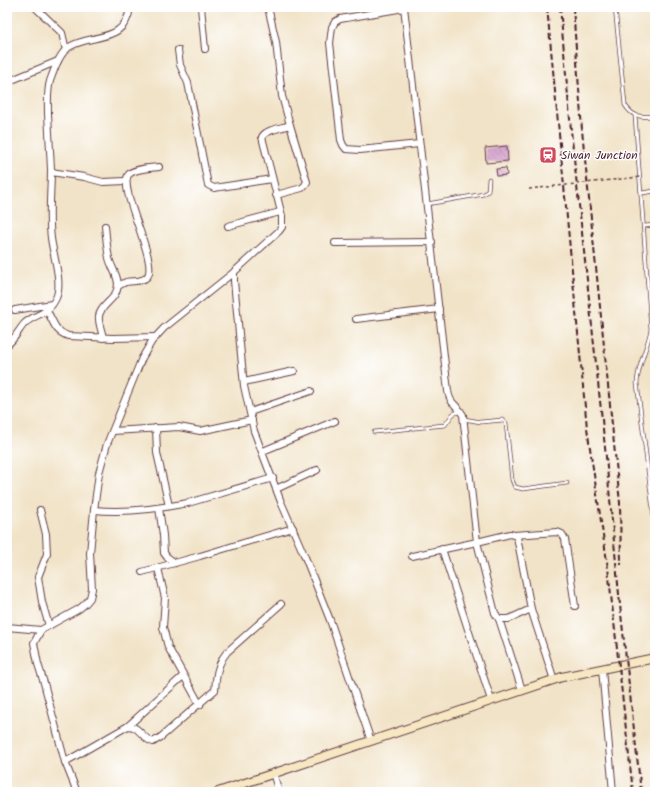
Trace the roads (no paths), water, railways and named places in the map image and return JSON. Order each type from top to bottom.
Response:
[{"type":"street","points":[[35,7],[62,33],[66,50]]},
{"type":"street","points":[[7,345],[17,336],[24,325],[31,319],[47,310],[56,297],[59,287],[51,237],[51,172],[48,94],[51,80],[58,61],[66,50],[75,44],[114,33],[129,16],[130,7]]},
{"type":"street","points":[[202,7],[205,50]]},
{"type":"street","points":[[268,7],[276,42],[282,96],[307,182],[302,188],[276,195]]},
{"type":"street","points":[[420,144],[360,150],[346,149],[342,145],[330,54],[330,36],[335,22],[340,19],[404,8],[432,242],[449,399],[461,411],[464,419],[477,542],[495,613],[499,619],[522,690]]},
{"type":"street","points":[[178,50],[180,65],[188,83],[208,184],[214,188],[272,179]]},
{"type":"street","points":[[7,82],[58,61]]},
{"type":"street","points":[[7,627],[41,630],[79,609],[90,598],[92,589],[90,553],[94,510],[101,465],[112,431],[139,364],[148,348],[164,328],[234,272],[280,231],[282,227],[280,212],[262,137],[268,132],[290,125]]},
{"type":"street","points":[[118,286],[125,282],[143,280],[149,273],[147,253],[126,181],[128,175],[133,172],[159,166]]},
{"type":"street","points":[[51,172],[84,176],[103,182],[126,181]]},
{"type":"street","points":[[228,226],[280,212]]},
{"type":"street","points":[[103,338],[99,323],[99,316],[102,310],[114,297],[118,286],[109,257],[105,226]]},
{"type":"street","points":[[335,243],[432,242]]},
{"type":"street","points":[[234,272],[244,382],[252,420],[276,489],[305,556],[330,620],[371,741]]},
{"type":"street","points":[[15,310],[52,304]]},
{"type":"street","points":[[356,319],[439,309]]},
{"type":"street","points":[[47,310],[54,325],[62,334],[76,337],[103,338],[156,337]]},
{"type":"street","points":[[244,382],[294,371]]},
{"type":"street","points":[[250,412],[311,391]]},
{"type":"street","points":[[112,431],[178,427],[200,430],[252,420]]},
{"type":"street","points":[[263,452],[335,421]]},
{"type":"street","points":[[156,428],[157,453],[169,506]]},
{"type":"street","points":[[276,489],[317,470]]},
{"type":"street","points":[[94,510],[123,512],[188,503],[273,478]]},
{"type":"street","points":[[159,508],[164,553],[175,563]]},
{"type":"street","points":[[40,510],[46,534],[48,554],[38,577],[42,602],[50,626]]},
{"type":"street","points":[[142,572],[293,528]]},
{"type":"street","points":[[412,556],[514,535],[558,532],[564,536],[575,606]]},
{"type":"street","points":[[514,535],[517,537],[518,541],[531,609],[554,680]]},
{"type":"street","points":[[442,549],[491,700]]},
{"type":"street","points":[[158,568],[165,598],[163,619],[164,636],[183,676],[200,704]]},
{"type":"street","points":[[128,726],[137,728],[148,740],[153,742],[162,737],[215,690],[215,681],[219,666],[227,652],[282,604]]},
{"type":"street","points":[[499,619],[509,619],[531,609]]},
{"type":"street","points":[[41,630],[34,643],[35,652],[65,762],[77,792]]},
{"type":"street","points":[[218,792],[554,680],[655,658]]},
{"type":"street","points":[[602,669],[613,792]]},
{"type":"street","points":[[65,762],[128,726],[183,676]]},
{"type":"street","points":[[274,773],[279,792]]},
{"type":"lane","points":[[615,7],[625,105],[632,114],[655,116]]},
{"type":"lane","points":[[635,115],[652,329],[638,372],[637,383],[655,526]]},
{"type":"lane","points":[[427,204],[484,194],[488,191],[489,179]]},
{"type":"lane","points":[[642,193],[655,191]]},
{"type":"lane","points":[[645,226],[655,225]]},
{"type":"lane","points":[[374,432],[445,425],[453,414],[461,411]]},
{"type":"lane","points":[[464,419],[481,422],[504,420],[506,423],[512,480],[515,487],[523,489],[567,483]]},
{"type":"railway","points":[[547,7],[587,428],[608,568],[633,792]]},
{"type":"railway","points":[[560,7],[571,130],[606,457],[620,605],[641,792]]},
{"type":"railway","points":[[573,7],[582,130],[620,503],[621,565]]},
{"type":"place","name":"Siwan Junction","points":[[548,155]]}]
